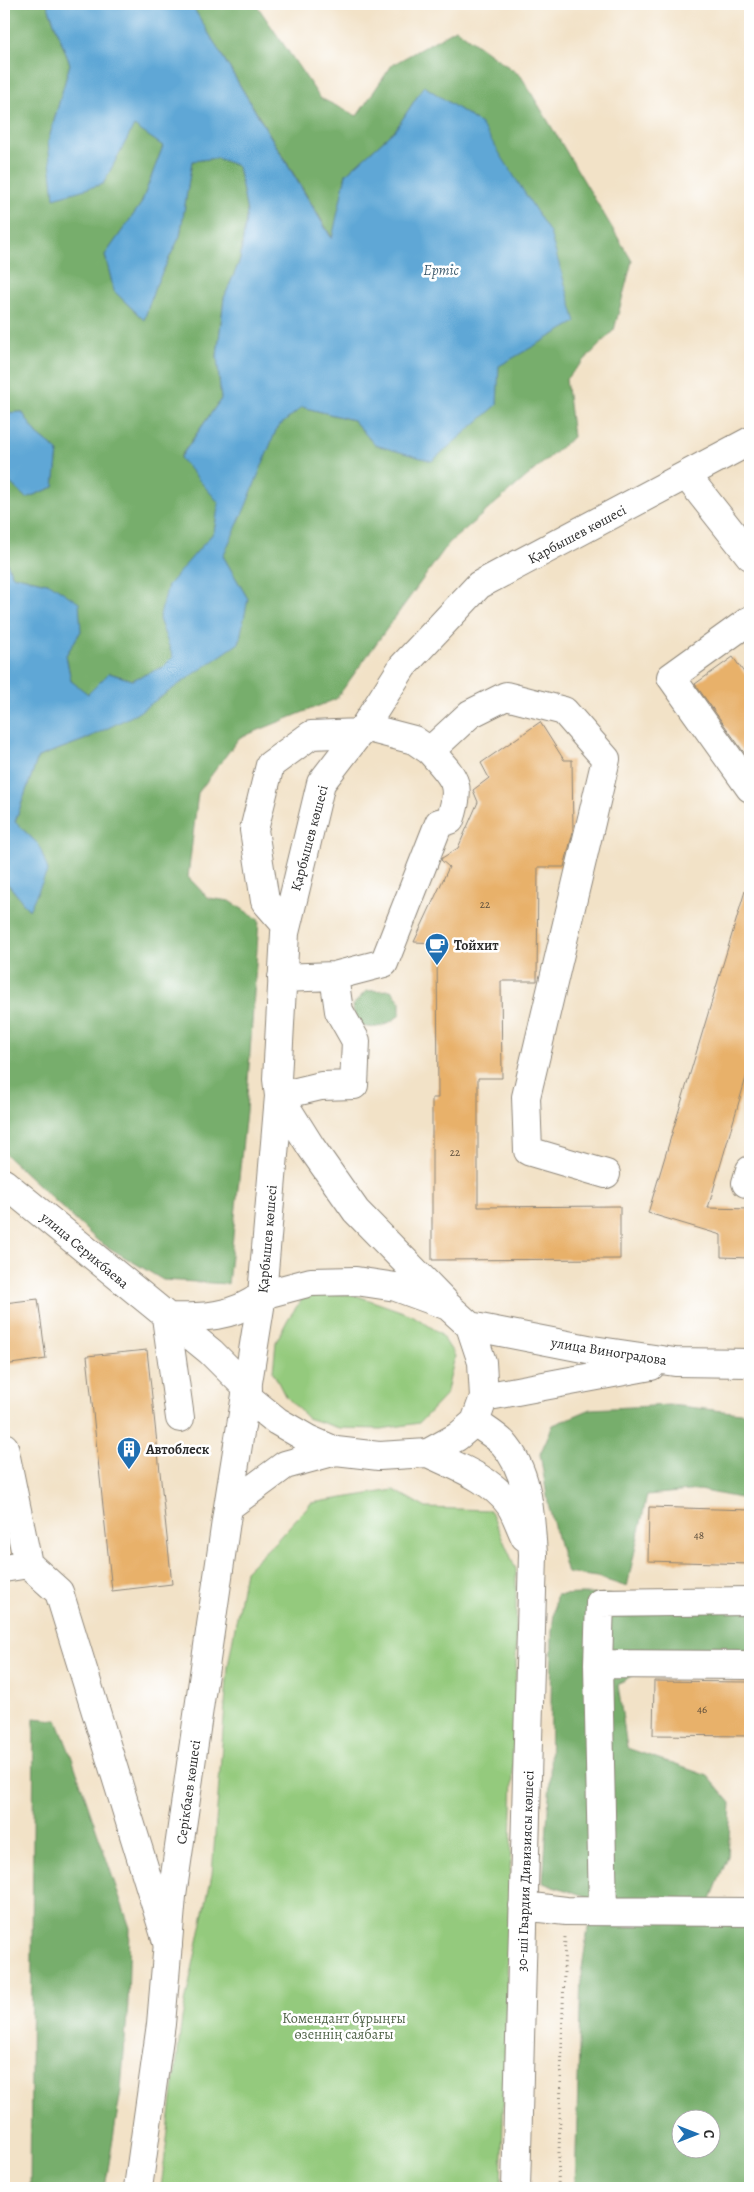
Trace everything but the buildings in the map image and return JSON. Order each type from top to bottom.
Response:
[{"type":"main road","name":"Қарбышев көшесі","points":[[247,1393],[262,1295],[279,1096],[277,1079],[286,925],[321,783],[362,730],[403,666],[479,585],[750,441]]},
{"type":"main road","points":[[687,476],[750,556]]},
{"type":"main road","points":[[750,620],[671,677],[750,788]]},
{"type":"main road","points":[[430,751],[470,714],[506,696],[564,711],[606,759],[526,1097],[528,1151],[606,1174]]},
{"type":"main road","points":[[282,978],[334,976],[384,963],[439,823],[450,820],[457,800],[454,778],[430,751],[414,740],[362,730],[311,735],[270,765],[254,830],[265,902],[286,925]]},
{"type":"main road","points":[[228,1507],[285,1465],[336,1451],[379,1456],[428,1453],[457,1437],[479,1410],[482,1362],[470,1326],[448,1306],[356,1210],[311,1147],[279,1096],[321,1086],[354,1085],[356,1041],[339,1011],[334,976]]},
{"type":"main road","points":[[750,1170],[746,1183],[750,1184]]},
{"type":"main road","name":"улица Серикбаева","points":[[4,1183],[211,1352],[247,1393],[277,1421],[308,1439],[336,1451]]},
{"type":"main road","points":[[180,1418],[166,1317],[211,1317],[239,1310],[262,1295],[311,1282],[356,1281],[396,1287],[448,1306]]},
{"type":"main road","name":"улица Виноградова","points":[[470,1326],[593,1350],[675,1362]]},
{"type":"main road","points":[[675,1362],[750,1364]]},
{"type":"main road","name":"улица Виноградова","points":[[479,1410],[675,1362]]},
{"type":"main road","name":"Серікбаев көшесі","points":[[138,2188],[161,2024],[172,1896],[228,1507],[247,1393]]},
{"type":"main road","name":"30-ші Гвардия Дивизиясы көшесі","points":[[479,1410],[520,1468],[529,1503],[533,1554],[516,2188]]},
{"type":"main road","points":[[4,1447],[16,1566],[59,1592],[168,1946]]},
{"type":"main road","points":[[428,1453],[468,1472],[493,1488],[510,1505],[533,1554]]},
{"type":"main road","points":[[603,1911],[598,1664],[600,1603],[750,1601]]},
{"type":"main road","points":[[598,1664],[750,1665]]},
{"type":"main road","points":[[524,1906],[566,1911],[750,1912]]},
{"type":"path","points":[[558,2188],[566,1911]]},
{"type":"green space","points":[[4,4],[47,4],[70,64],[48,142],[103,184],[134,125],[163,146],[141,204],[105,255],[114,291],[144,320],[155,287],[180,236],[192,161],[217,158],[238,166],[247,212],[240,260],[224,298],[217,356],[221,399],[180,457],[219,502],[214,532],[194,557],[159,619],[174,656],[163,667],[132,680],[109,673],[88,695],[71,681],[66,655],[81,631],[51,584],[12,575],[4,556],[4,477],[26,498],[54,487],[58,451],[37,434],[22,412],[4,413]]},
{"type":"green space","points":[[191,4],[256,4],[320,98],[357,116],[392,65],[456,29],[521,76],[632,261],[614,330],[566,379],[573,437],[449,543],[336,699],[239,738],[198,793],[188,877],[208,898],[230,901],[259,920],[246,1111],[228,1284],[163,1280],[98,1241],[4,1153],[4,879],[29,910],[39,845],[15,822],[38,757],[89,738],[248,599],[223,556],[277,428],[302,407],[353,420],[375,445],[497,405],[498,366],[575,322],[481,124],[424,86],[396,129],[346,174],[333,239]]},
{"type":"green space","points":[[391,990],[400,1001],[400,1015],[380,1026],[358,1025],[352,1006],[366,991]]},
{"type":"green space","points":[[324,1293],[355,1295],[412,1315],[440,1333],[455,1356],[446,1395],[419,1423],[381,1429],[339,1428],[307,1418],[284,1394],[273,1372],[276,1342],[288,1319],[302,1299]]},
{"type":"green space","points":[[670,1405],[750,1414],[750,1500],[699,1490],[647,1495],[627,1587],[597,1577],[567,1573],[549,1508],[540,1454],[553,1425],[591,1409]]},
{"type":"green space","name":"Комендант бұрыңғы өзеннің саябағы","points":[[394,1490],[426,1508],[490,1510],[516,1569],[516,1672],[501,2188],[161,2188],[182,2018],[212,1874],[228,1666],[245,1571],[311,1503]]},
{"type":"green space","points":[[556,1595],[655,1596],[750,1611],[750,1667],[660,1656],[618,1685],[627,1748],[708,1776],[731,1803],[728,1857],[711,1899],[750,1932],[750,2188],[575,2188],[581,1974],[589,1922],[589,1897],[543,1883],[550,1781],[552,1631]]},
{"type":"green space","points":[[34,1718],[57,1720],[72,1758],[130,1928],[128,2003],[121,2090],[105,2188],[30,2188]]},
{"type":"water","name":"Ертіс","points":[[47,4],[191,4],[332,239],[346,174],[396,129],[424,86],[481,124],[550,233],[576,322],[499,366],[497,405],[432,461],[375,445],[353,420],[302,407],[277,428],[245,508],[223,556],[248,599],[239,643],[136,714],[84,740],[38,757],[15,822],[39,845],[48,870],[29,910],[4,879],[4,556],[12,575],[51,584],[79,603],[81,631],[66,655],[71,681],[88,694],[109,673],[132,680],[163,667],[173,657],[159,619],[168,585],[214,532],[219,503],[180,458],[221,399],[217,356],[224,298],[240,260],[247,212],[238,166],[217,158],[192,161],[180,236],[155,287],[144,320],[114,291],[105,255],[141,204],[163,146],[134,126],[103,184],[54,198],[48,142],[70,64]]},
{"type":"water","points":[[22,412],[37,434],[58,451],[54,487],[26,498],[4,477],[4,413]]},
{"type":"place","name":"Тойхит","points":[[437,966]]},
{"type":"place","name":"Автоблеск","points":[[129,1470]]}]
